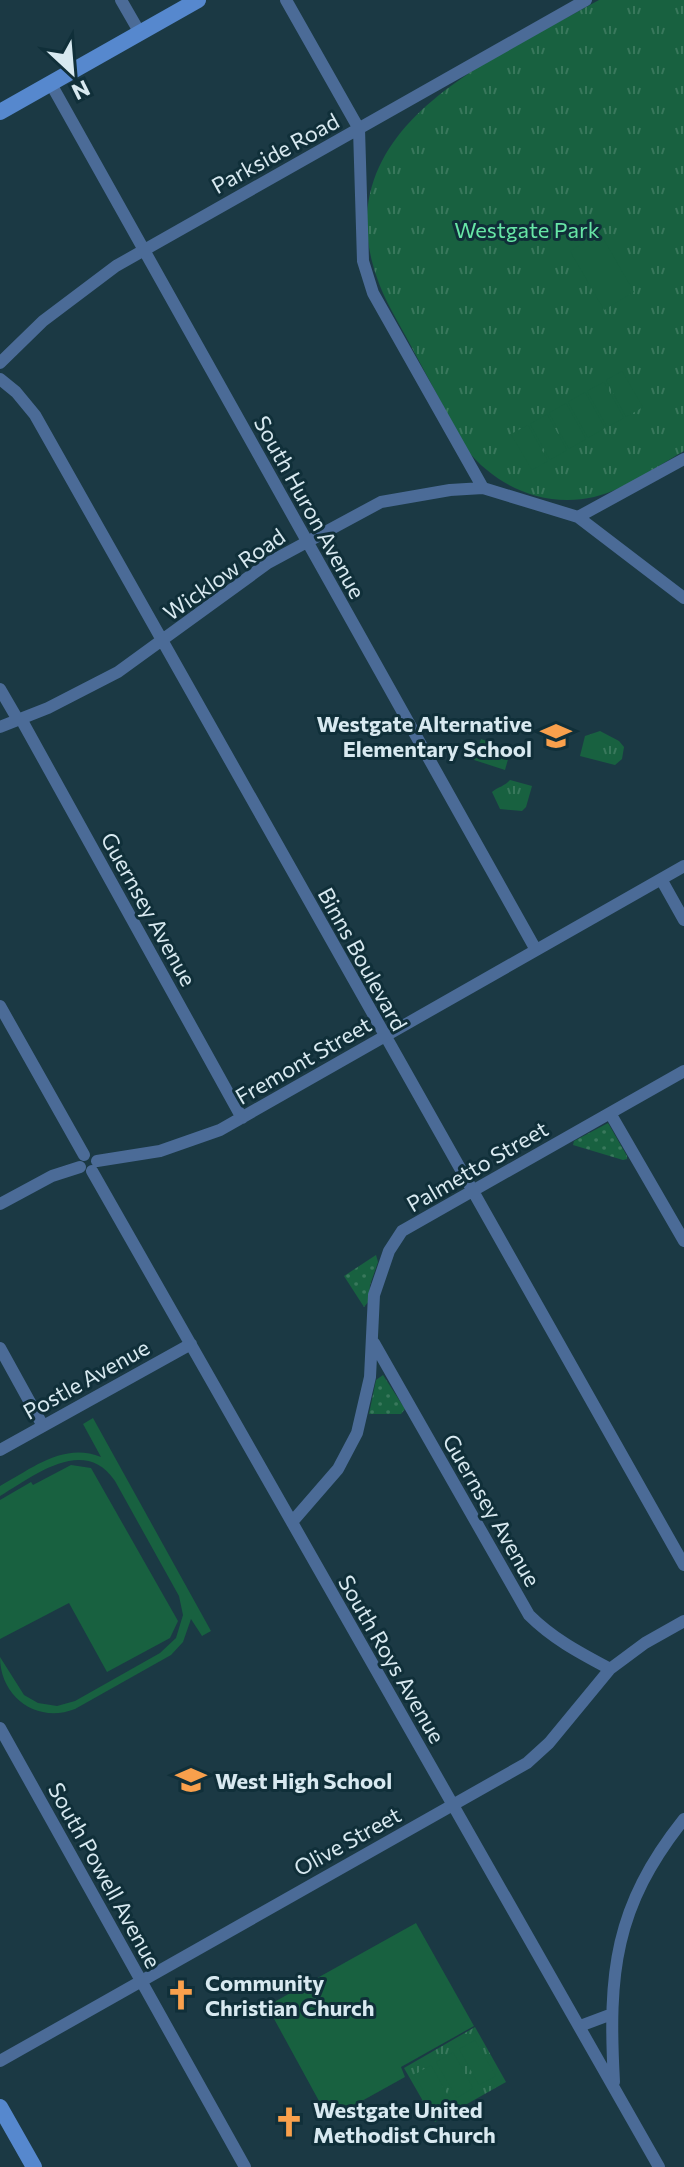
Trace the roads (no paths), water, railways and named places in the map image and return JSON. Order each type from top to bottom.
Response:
[{"type":"main road","points":[[0,112],[198,0]]},
{"type":"main road","points":[[0,2107],[34,2167]]},
{"type":"street","points":[[121,0],[140,33]]},
{"type":"street","points":[[286,0],[359,129],[363,261],[373,293],[483,488],[578,517],[684,598]]},
{"type":"street","name":"Parkside Road","points":[[0,363],[76,294],[116,266],[586,0]]},
{"type":"street","name":"South Huron Avenue","points":[[51,84],[536,950]]},
{"type":"street","name":"Binns Boulevard","points":[[0,379],[16,392],[35,415],[684,1565]]},
{"type":"street","points":[[578,517],[684,459]]},
{"type":"street","name":"Wicklow Road","points":[[0,727],[118,672],[244,578],[381,502],[450,490],[483,488]]},
{"type":"street","name":"Guernsey Avenue","points":[[0,689],[242,1118]]},
{"type":"street","name":"Fremont Street","points":[[0,1204],[52,1176],[88,1164],[173,1147],[220,1130],[684,866]]},
{"type":"street","points":[[661,879],[684,920]]},
{"type":"street","name":"South Roys Avenue","points":[[0,1006],[659,2167]]},
{"type":"street","name":"Palmetto Street","points":[[292,1522],[338,1469],[357,1433],[370,1377],[374,1295],[389,1251],[402,1231],[684,1071]]},
{"type":"street","points":[[610,1113],[684,1241]]},
{"type":"street","name":"Guernsey Avenue","points":[[372,1340],[529,1615],[565,1645],[610,1669]]},
{"type":"street","name":"Postle Avenue","points":[[0,1450],[191,1344]]},
{"type":"street","points":[[0,1348],[43,1426]]},
{"type":"street","name":"Olive Street","points":[[0,2061],[527,1763],[549,1743],[610,1669],[645,1643],[683,1623]]},
{"type":"street","name":"South Powell Avenue","points":[[0,1728],[245,2167]]},
{"type":"street","points":[[615,2086],[612,1992],[624,1925],[649,1866],[684,1819]]},
{"type":"street","points":[[580,2026],[612,2014]]},
{"type":"place","name":"Westgate Alternative Elementary School","points":[[556,736]]},
{"type":"place","name":"West High School","points":[[191,1780]]},
{"type":"place","name":"Community Christian Church","points":[[181,1995]]},
{"type":"place","name":"Westgate United Methodist Church","points":[[289,2122]]},
{"type":"park label","name":"Westgate Park","points":[[527,229]]}]
